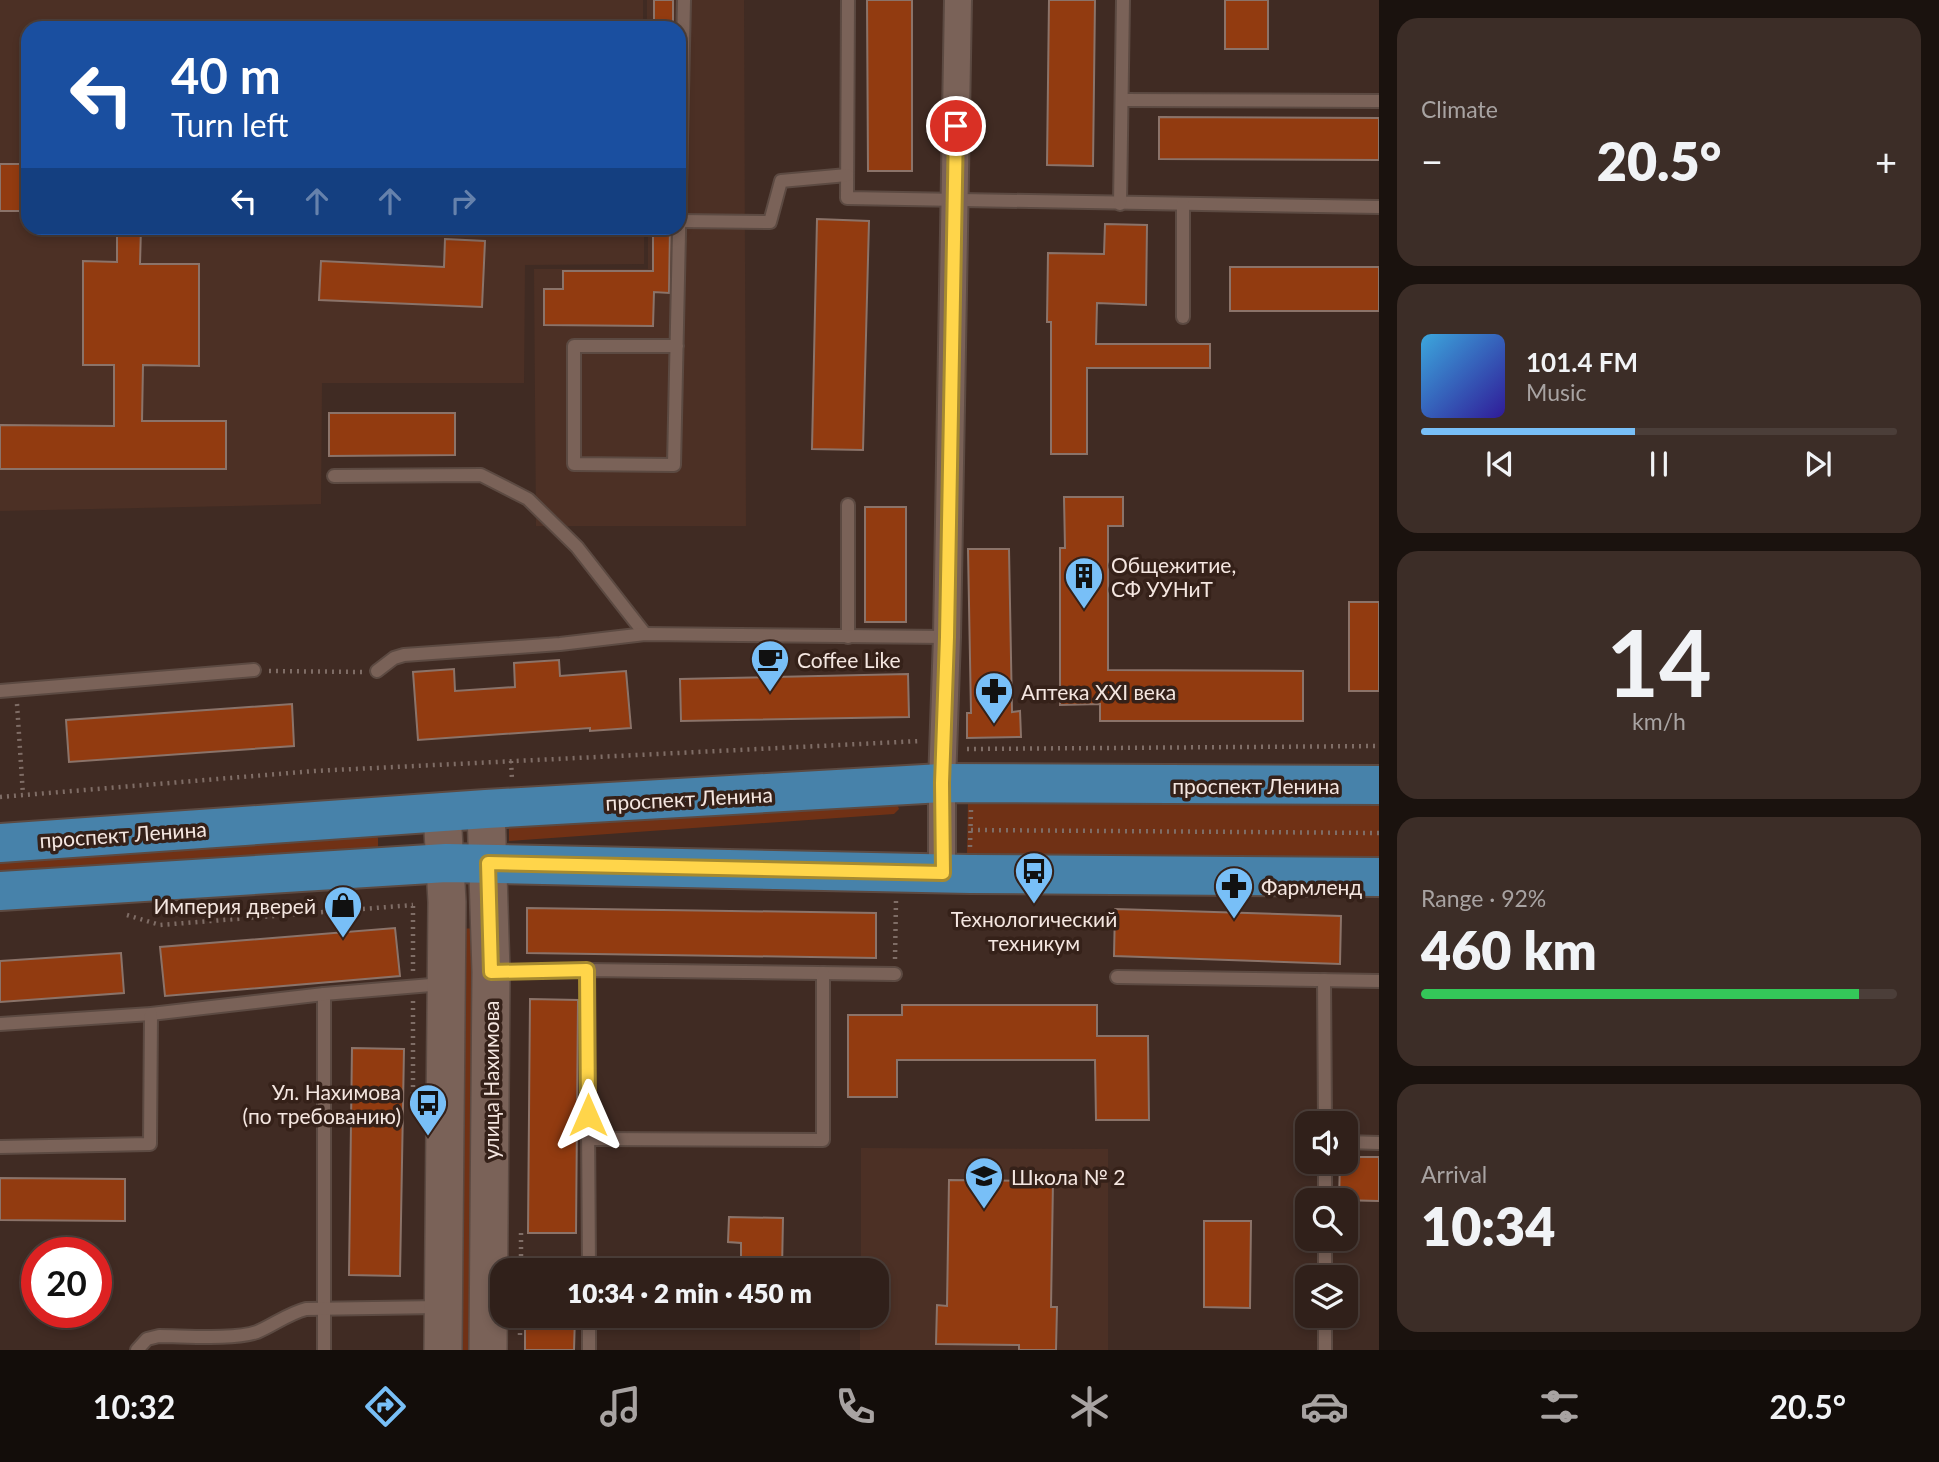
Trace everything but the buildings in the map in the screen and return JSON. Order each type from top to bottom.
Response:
[{"type":"main road","name":"проспект Ленина","points":[[0,843],[486,809],[1379,785]]},
{"type":"main road","points":[[0,891],[446,863],[956,866],[1379,877]]},
{"type":"street","points":[[956,866],[957,795],[944,745],[958,0]]},
{"type":"street","name":"улица Нахимова","points":[[486,809],[491,972],[488,1350]]},
{"type":"street","name":"улица Нахимова","points":[[442,812],[446,863],[447,984],[443,1350]]},
{"type":"lane","points":[[684,0],[684,21]]},
{"type":"lane","points":[[848,0],[847,198],[1379,207]]},
{"type":"lane","points":[[1120,204],[1123,0]]},
{"type":"lane","points":[[1122,100],[1379,101]]},
{"type":"lane","points":[[686,221],[770,222],[781,181],[847,175]]},
{"type":"lane","points":[[1183,204],[1183,317]]},
{"type":"lane","points":[[677,346],[574,346],[574,464],[674,465],[677,346],[680,235]]},
{"type":"lane","points":[[334,476],[481,475],[528,499],[577,547],[645,634]]},
{"type":"lane","points":[[848,505],[848,637]]},
{"type":"lane","points":[[377,671],[394,658],[404,655],[560,644],[645,634],[947,637]]},
{"type":"lane","points":[[0,691],[254,670]]},
{"type":"lane","points":[[491,972],[587,970],[895,974]]},
{"type":"lane","points":[[587,970],[589,1258]]},
{"type":"lane","points":[[588,1139],[823,1140],[823,973]]},
{"type":"lane","points":[[1117,977],[1379,981]]},
{"type":"lane","points":[[1324,980],[1325,1111]]},
{"type":"lane","points":[[0,1024],[151,1014],[324,994],[447,984]]},
{"type":"lane","points":[[324,994],[324,1350]]},
{"type":"lane","points":[[0,1147],[150,1144],[151,1014]]},
{"type":"lane","points":[[1358,1142],[1379,1143]]},
{"type":"lane","points":[[137,1350],[147,1339],[159,1336],[240,1335],[256,1332],[290,1313],[324,1308],[444,1307]]},
{"type":"lane","points":[[589,1328],[589,1350]]},
{"type":"lane","points":[[1325,1328],[1325,1350]]},
{"type":"path","points":[[254,670],[377,671]]},
{"type":"path","points":[[15,690],[23,795]]},
{"type":"path","points":[[0,797],[314,771],[917,740],[971,750],[1379,746]]},
{"type":"path","points":[[956,866],[971,830],[957,795]]},
{"type":"path","points":[[971,830],[1379,833]]},
{"type":"path","points":[[895,974],[896,900]]},
{"type":"path","points":[[116,916],[128,915],[160,925],[425,904]]},
{"type":"shaded area","points":[[0,0],[643,0],[643,21],[21,21],[21,235],[644,235],[644,264],[525,265],[524,383],[322,383],[321,504],[0,511]]},
{"type":"shaded area","points":[[647,0],[744,0],[746,526],[536,526],[534,269],[648,269],[648,235],[686,235],[686,21],[647,21]]},
{"type":"shaded area","points":[[968,800],[1379,803],[1379,863],[967,857]]},
{"type":"shaded area","points":[[897,804],[899,809],[894,814],[509,841],[509,822]]},
{"type":"shaded area","points":[[373,833],[378,838],[378,848],[0,878],[0,859]]},
{"type":"shaded area","points":[[491,928],[485,1350],[444,1350],[445,929]]},
{"type":"shaded area","name":"Школа № 2","points":[[861,1148],[1108,1149],[1108,1350],[860,1350],[860,1328],[889,1328],[889,1258],[861,1258]]},
{"type":"place","name":"Общежитие, СФ УУНиТ","points":[[1084,610]]},
{"type":"place","name":"Coffee Like","points":[[770,693]]},
{"type":"place","name":"Аптека ХХI века","points":[[994,725]]},
{"type":"place","name":"Технологический техникум","points":[[1034,905]]},
{"type":"place","name":"Фармленд","points":[[1234,920]]},
{"type":"place","name":"Империя дверей","points":[[343,939]]},
{"type":"place","name":"Ул. Нахимова (по требованию)","points":[[428,1137]]},
{"type":"place","name":"Школа № 2","points":[[984,1210]]},
{"type":"route","points":[[588,1115],[587,970],[491,972],[488,863],[943,873],[942,783],[956,126]]}]
